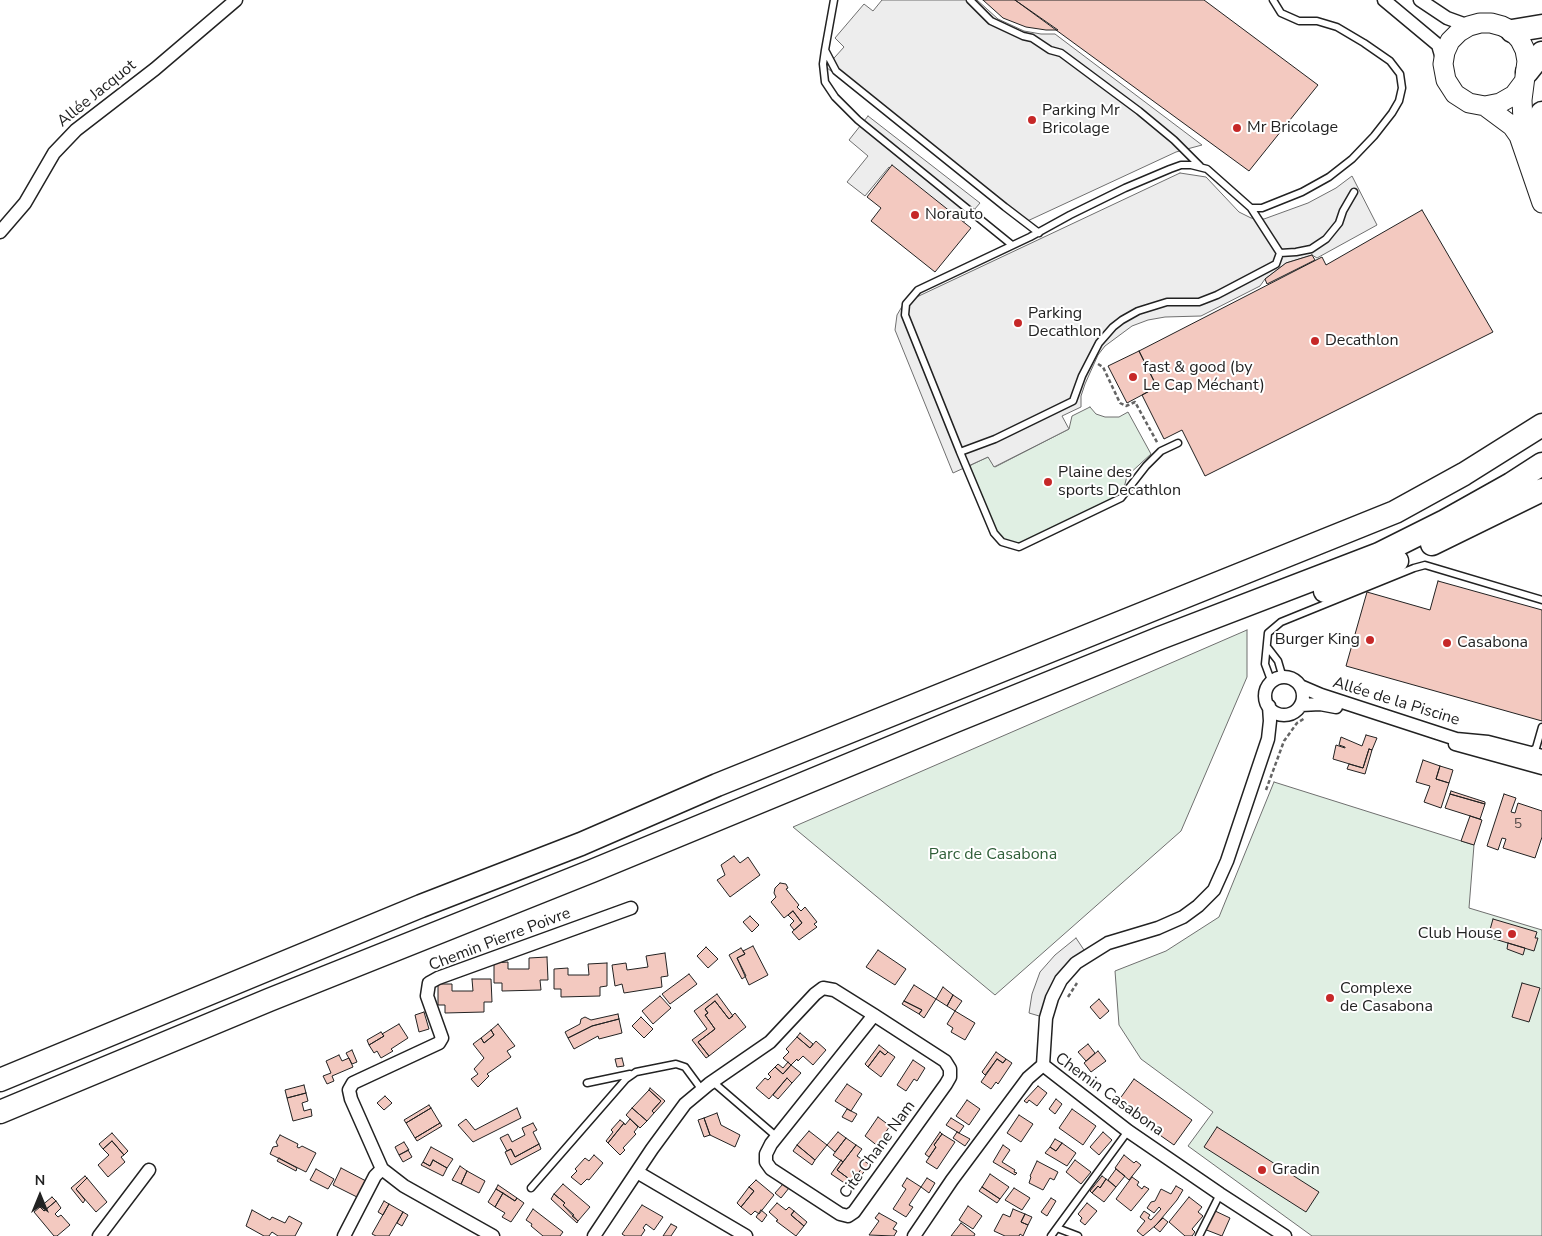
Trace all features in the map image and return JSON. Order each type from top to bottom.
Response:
[{"type":"highway","points":[[1512,32],[1542,26]]},
{"type":"highway","points":[[1525,78],[1542,52]]},
{"type":"highway","points":[[1541,170],[1540,132],[1542,113]]},
{"type":"highway","points":[[0,1080],[412,910],[581,844],[717,785],[1395,512],[1464,474],[1542,424]]},
{"type":"highway","points":[[0,1112],[268,1000],[592,871],[1160,638],[1379,554],[1446,521],[1542,464]]},
{"type":"highway","points":[[1160,638],[1306,598],[1367,575],[1542,490]]},
{"type":"main road","points":[[1525,78],[1514,95],[1500,103],[1485,106],[1469,103],[1455,94],[1446,80],[1443,64],[1445,52],[1450,41],[1459,32],[1469,26],[1480,23],[1502,26],[1520,40],[1528,61],[1525,78],[1523,121],[1529,142],[1541,170]]},
{"type":"main road","points":[[1485,106],[1512,126],[1519,136],[1542,204]]},
{"type":"street","name":"Allée Jacquot","points":[[0,232],[25,203],[54,152],[76,130],[155,69],[236,0]]},
{"type":"street","points":[[1384,0],[1438,45],[1443,64]]},
{"type":"street","points":[[1420,0],[1447,18],[1469,26]]},
{"type":"street","points":[[1043,1065],[1046,1018],[1052,998],[1061,980],[1076,964],[1108,943],[1158,928],[1183,918],[1214,890],[1227,861],[1268,739],[1270,721],[1266,694],[1278,680],[1296,681],[1300,686],[1303,698],[1301,705],[1292,713],[1285,715],[1273,711],[1269,706]]},
{"type":"street","name":"Allée de la Piscine","points":[[1300,686],[1321,695],[1456,739],[1488,742],[1542,756]]},
{"type":"street","name":"Allée de la Piscine","points":[[1301,705],[1320,704],[1336,707],[1542,768]]},
{"type":"street","points":[[1268,739],[1285,715]]},
{"type":"street","name":"Chemin Pierre Poivre","points":[[493,1236],[404,1186],[382,1169],[350,1099],[349,1090],[354,1083],[439,1043],[442,1038],[427,996],[429,983],[438,978],[631,908]]},
{"type":"street","name":"Cité Chane Nam","points":[[594,1236],[685,1104],[770,1042],[815,994],[823,988],[834,990],[945,1061],[950,1069],[950,1077],[946,1084],[854,1212],[848,1216],[840,1214],[771,1169],[766,1162],[766,1154],[777,1137],[874,1016]]},
{"type":"street","name":"Chemin Casabona","points":[[914,1236],[952,1180],[1028,1078],[1043,1065],[1128,1131],[1279,1234]]},
{"type":"street","points":[[344,1236],[375,1176],[382,1169]]},
{"type":"street","points":[[99,1236],[149,1170]]},
{"type":"street","points":[[637,1172],[746,1236]]},
{"type":"lane","points":[[834,0],[823,64],[825,82],[835,97],[858,120],[1012,245]]},
{"type":"lane","points":[[970,0],[991,21],[1023,36],[1032,38],[1050,50],[1061,53],[1142,113],[1174,140],[1200,166]]},
{"type":"lane","points":[[1251,208],[1262,208],[1302,192],[1329,177],[1352,159],[1374,136],[1392,113],[1399,101],[1402,88],[1400,74],[1390,61],[1364,43],[1337,27],[1317,21],[1300,20],[1281,13],[1272,0]]},
{"type":"lane","points":[[825,50],[836,71],[1039,233]]},
{"type":"lane","points":[[1178,442],[1161,451],[1146,466],[1121,498],[1019,547],[1002,542],[994,532],[905,316],[906,304],[918,290],[1039,233],[1070,215],[1125,188],[1181,165],[1200,166],[1207,169],[1226,184],[1251,208],[1280,253]]},
{"type":"lane","points":[[1280,253],[1311,249],[1326,239],[1339,223],[1343,210],[1354,192]]},
{"type":"lane","points":[[960,452],[995,439],[1073,401],[1099,343],[1113,327],[1138,311],[1167,302],[1199,302],[1217,295],[1276,264],[1280,253]]},
{"type":"lane","points":[[1514,505],[1542,497]]},
{"type":"lane","points":[[1278,680],[1265,664],[1268,633],[1282,622],[1414,568],[1424,565],[1542,600]]},
{"type":"lane","points":[[1268,648],[1278,661],[1278,680]]},
{"type":"lane","points":[[1528,753],[1536,748],[1542,727]]},
{"type":"lane","points":[[587,1083],[676,1064],[685,1067],[702,1090]]},
{"type":"lane","points":[[532,1188],[626,1079],[636,1072]]},
{"type":"lane","points":[[714,1082],[777,1137]]},
{"type":"lane","points":[[1051,1236],[1128,1131]]},
{"type":"lane","points":[[1200,1236],[1220,1194]]},
{"type":"lane","points":[[1057,1228],[1078,1236]]},
{"type":"path","points":[[1090,360],[1103,367],[1120,404],[1126,406],[1135,402],[1161,451]]},
{"type":"path","points":[[1264,795],[1284,741],[1297,723],[1319,714],[1320,704]]},
{"type":"path","points":[[1066,1000],[1080,979]]},
{"type":"green space","name":"Plaine des sports Decathlon","points":[[1090,407],[1096,414],[1105,417],[1119,417],[1128,412],[1151,454],[1127,476],[1124,488],[1113,499],[1023,543],[1009,548],[1003,545],[966,474],[971,465],[988,457],[995,467],[1069,429],[1072,416]]},
{"type":"green space","name":"Parc de Casabona","points":[[1247,630],[1247,677],[1181,831],[995,995],[793,827]]},
{"type":"green space","name":"Complexe de Casabona","points":[[1274,782],[1474,845],[1469,908],[1542,930],[1542,1236],[1312,1236],[1188,1146],[1213,1112],[1141,1059],[1119,1025],[1115,971],[1166,951],[1219,917]]},
{"type":"shaded area","name":"Parking Mr Bricolage","points":[[882,0],[977,0],[998,19],[1024,31],[1055,34],[1202,145],[1176,152],[1021,224],[826,67],[844,47],[835,38],[864,4],[873,11]]},
{"type":"shaded area","points":[[868,116],[980,203],[962,224],[889,167],[865,196],[847,182],[868,156],[849,140]]},
{"type":"shaded area","name":"Parking Decathlon","points":[[1180,173],[1206,177],[1239,212],[1251,218],[1264,219],[1308,203],[1336,188],[1352,176],[1377,225],[1317,258],[1312,255],[1286,263],[1265,279],[1260,286],[1201,316],[1165,317],[1148,320],[1132,326],[1105,346],[1098,355],[1081,396],[1081,407],[1062,416],[1069,429],[994,467],[988,457],[953,473],[895,330],[897,315],[904,303]]},
{"type":"shaded area","points":[[1076,938],[1088,956],[1076,963],[1046,1018],[1029,1013],[1032,994],[1040,972],[1055,955]]},
{"type":"building","points":[[983,0],[1015,0],[1058,30],[1026,27],[1003,18]]},
{"type":"building","name":"Mr Bricolage","points":[[1015,0],[1204,0],[1318,85],[1249,171]]},
{"type":"building","name":"Norauto","points":[[892,165],[971,228],[935,272],[871,221],[881,208],[867,197]]},
{"type":"building","name":"Decathlon","points":[[1422,210],[1493,332],[1205,476],[1182,430],[1164,439],[1142,395],[1157,387],[1139,351],[1322,257],[1326,265]]},
{"type":"building","points":[[1312,255],[1315,260],[1267,284],[1265,279],[1286,263]]},
{"type":"building","name":"fast & good (by Le Cap Méchant)","points":[[1139,351],[1157,387],[1127,403],[1108,366]]},
{"type":"building","name":"Casabona","points":[[1438,581],[1542,610],[1542,721],[1346,666],[1367,592],[1430,610]]},
{"type":"building","points":[[1366,735],[1377,738],[1372,750],[1369,749],[1363,768],[1333,759],[1336,745],[1345,748],[1339,745],[1341,737],[1362,746]]},
{"type":"building","points":[[1369,749],[1372,750],[1365,774],[1347,769],[1349,764],[1363,768]]},
{"type":"building","points":[[1423,760],[1440,766],[1436,779],[1449,783],[1441,808],[1424,802],[1430,786],[1416,782]]},
{"type":"building","points":[[1440,766],[1453,770],[1449,783],[1436,779]]},
{"type":"building","points":[[1451,791],[1485,802],[1485,804],[1450,794]]},
{"type":"building","points":[[1450,794],[1485,804],[1480,819],[1445,808]]},
{"type":"building","points":[[1504,794],[1516,798],[1511,812],[1515,813],[1518,803],[1542,811],[1542,837],[1535,858],[1503,848],[1506,839],[1502,838],[1498,850],[1487,846]]},
{"type":"building","points":[[1470,816],[1482,820],[1474,845],[1461,841]]},
{"type":"building","points":[[734,856],[740,863],[748,857],[760,875],[730,897],[717,880],[725,875],[721,865]]},
{"type":"building","points":[[780,883],[786,884],[788,888],[786,889],[799,905],[797,907],[801,911],[805,907],[817,922],[814,924],[817,927],[799,940],[792,932],[802,923],[793,911],[784,918],[771,902],[776,897],[774,893],[775,888]]},
{"type":"building","points":[[793,911],[802,923],[794,930],[790,925],[794,921],[788,915]]},
{"type":"building","points":[[750,916],[759,925],[752,932],[743,922]]},
{"type":"building","name":"Club House","points":[[1493,919],[1537,932],[1535,938],[1538,938],[1534,951],[1488,937]]},
{"type":"building","points":[[1508,943],[1525,948],[1523,955],[1507,949]]},
{"type":"building","points":[[753,946],[768,975],[749,985],[737,958],[745,954],[743,951]]},
{"type":"building","points":[[706,947],[718,959],[708,968],[697,956]]},
{"type":"building","points":[[741,948],[745,954],[737,958],[746,976],[742,979],[729,955]]},
{"type":"building","points":[[878,950],[906,969],[895,985],[866,967]]},
{"type":"building","points":[[665,953],[668,976],[661,977],[662,987],[624,993],[622,984],[615,986],[612,965],[626,963],[627,970],[648,967],[646,956]]},
{"type":"building","points":[[547,957],[548,980],[540,980],[541,990],[502,991],[502,983],[494,983],[494,963],[508,962],[508,969],[529,969],[529,958]]},
{"type":"building","points":[[607,963],[607,986],[600,987],[600,996],[561,997],[561,989],[554,989],[554,969],[568,968],[568,975],[589,975],[588,964]]},
{"type":"building","points":[[689,974],[697,984],[670,1004],[662,994]]},
{"type":"building","points":[[472,979],[491,979],[492,1002],[484,1002],[484,1012],[445,1013],[445,1005],[438,1005],[438,984],[452,984],[452,991],[473,991]]},
{"type":"building","points":[[1522,983],[1540,988],[1529,1022],[1512,1017]]},
{"type":"building","points":[[914,985],[936,999],[924,1018],[919,1014],[922,1010],[904,1001]]},
{"type":"building","points":[[943,987],[953,995],[947,1006],[936,999]]},
{"type":"building","points":[[717,994],[733,1016],[729,1019],[715,1001],[705,1009],[708,1013],[705,1015],[715,1029],[698,1042],[709,1056],[706,1058],[692,1040],[707,1029],[694,1011]]},
{"type":"building","points":[[953,995],[962,1001],[955,1011],[947,1006]]},
{"type":"building","points":[[660,996],[671,1008],[653,1024],[642,1011]]},
{"type":"building","points":[[1099,999],[1109,1011],[1100,1019],[1090,1007]]},
{"type":"building","points":[[715,1001],[729,1019],[735,1013],[746,1027],[709,1056],[698,1042],[715,1029],[705,1015],[708,1013],[705,1009]]},
{"type":"building","points":[[904,1001],[922,1010],[919,1014],[902,1004]]},
{"type":"building","points":[[955,1011],[975,1023],[965,1040],[951,1032],[953,1028],[947,1024]]},
{"type":"building","points":[[424,1012],[429,1029],[419,1032],[415,1015]]},
{"type":"building","points":[[618,1014],[619,1019],[592,1026],[568,1038],[565,1032],[580,1024],[581,1019],[585,1017],[591,1020]]},
{"type":"building","points":[[641,1017],[653,1029],[644,1038],[632,1026]]},
{"type":"building","points":[[619,1019],[622,1033],[599,1039],[598,1036],[574,1049],[568,1038],[592,1026]]},
{"type":"building","points":[[399,1024],[408,1038],[391,1049],[393,1051],[381,1058],[377,1051],[374,1053],[369,1045],[384,1036],[382,1034]]},
{"type":"building","points":[[498,1024],[515,1046],[507,1051],[511,1057],[487,1074],[489,1076],[478,1087],[471,1079],[478,1074],[474,1069],[484,1058],[473,1044],[481,1038],[484,1043],[494,1035],[491,1030]]},
{"type":"building","points":[[491,1030],[494,1035],[484,1043],[481,1038]]},
{"type":"building","points":[[381,1032],[384,1036],[369,1045],[367,1040]]},
{"type":"building","points":[[800,1033],[813,1044],[810,1048],[797,1037]]},
{"type":"building","points":[[797,1037],[810,1048],[816,1041],[826,1050],[813,1065],[803,1056],[791,1065],[783,1058],[789,1052],[786,1049]]},
{"type":"building","points":[[1088,1044],[1095,1053],[1086,1061],[1078,1052]]},
{"type":"building","points":[[879,1045],[888,1052],[885,1055],[880,1051],[868,1067],[865,1064]]},
{"type":"building","points":[[352,1050],[357,1062],[352,1064],[346,1053]]},
{"type":"building","points":[[880,1051],[885,1055],[888,1052],[895,1057],[881,1077],[868,1067]]},
{"type":"building","points":[[1098,1051],[1106,1061],[1091,1072],[1084,1063]]},
{"type":"building","points":[[996,1052],[1006,1059],[1003,1063],[997,1059],[985,1075],[982,1072]]},
{"type":"building","points":[[339,1055],[342,1061],[349,1058],[353,1067],[332,1076],[334,1081],[327,1084],[323,1076],[331,1073],[326,1061]]},
{"type":"building","points":[[622,1058],[624,1066],[617,1067],[615,1059]]},
{"type":"building","points":[[997,1059],[1003,1063],[1006,1059],[1012,1063],[998,1084],[996,1082],[991,1089],[981,1082]]},
{"type":"building","points":[[913,1060],[925,1068],[917,1081],[914,1079],[906,1091],[897,1085]]},
{"type":"building","points":[[788,1062],[791,1065],[783,1074],[775,1067],[778,1064],[783,1068]]},
{"type":"building","points":[[791,1065],[801,1073],[792,1083],[787,1078],[769,1099],[756,1088],[765,1078],[768,1080],[771,1077],[768,1074],[775,1067],[783,1074]]},
{"type":"building","points":[[787,1078],[792,1083],[778,1099],[773,1095]]},
{"type":"building","points":[[1134,1079],[1192,1120],[1174,1145],[1124,1110],[1127,1106],[1119,1100]]},
{"type":"building","points":[[847,1084],[862,1094],[851,1111],[835,1101]]},
{"type":"building","points":[[304,1085],[306,1093],[287,1098],[285,1090]]},
{"type":"building","points":[[1038,1086],[1047,1093],[1037,1106],[1029,1100],[1027,1103],[1024,1101]]},
{"type":"building","points":[[650,1088],[665,1101],[654,1113],[652,1111],[661,1101],[649,1090]]},
{"type":"building","points":[[649,1090],[661,1101],[652,1111],[654,1113],[647,1121],[632,1108]]},
{"type":"building","points":[[306,1093],[308,1101],[302,1103],[304,1111],[311,1109],[312,1116],[293,1121],[287,1098]]},
{"type":"building","points":[[385,1096],[392,1103],[384,1110],[377,1103]]},
{"type":"building","points":[[1056,1099],[1062,1104],[1055,1114],[1049,1109]]},
{"type":"building","points":[[967,1100],[980,1109],[969,1125],[956,1116]]},
{"type":"building","points":[[429,1105],[431,1108],[406,1123],[404,1120]]},
{"type":"building","points":[[431,1108],[440,1123],[415,1138],[406,1123]]},
{"type":"building","points":[[517,1108],[521,1118],[473,1142],[458,1125],[466,1119],[475,1130]]},
{"type":"building","points":[[632,1108],[647,1121],[640,1128],[626,1115]]},
{"type":"building","points":[[847,1109],[857,1114],[852,1122],[842,1117]]},
{"type":"building","points":[[1072,1109],[1096,1126],[1083,1145],[1059,1128]]},
{"type":"building","points":[[717,1113],[721,1125],[740,1135],[735,1147],[710,1135],[704,1118]]},
{"type":"building","points":[[1019,1115],[1033,1124],[1021,1142],[1007,1133]]},
{"type":"building","points":[[878,1117],[890,1126],[883,1136],[885,1138],[879,1147],[865,1136]]},
{"type":"building","points":[[704,1118],[710,1135],[704,1137],[698,1120]]},
{"type":"building","points":[[951,1118],[964,1126],[959,1133],[946,1125]]},
{"type":"building","points":[[630,1119],[638,1127],[634,1132],[636,1134],[623,1148],[625,1150],[620,1155],[608,1143],[624,1123],[625,1125]]},
{"type":"building","points":[[620,1120],[624,1123],[608,1143],[606,1141],[613,1132],[611,1130]]},
{"type":"building","points":[[440,1123],[442,1126],[417,1141],[415,1138]]},
{"type":"building","points":[[533,1123],[537,1130],[533,1132],[539,1144],[515,1157],[511,1149],[507,1151],[500,1138],[508,1134],[512,1142],[525,1135],[522,1128]]},
{"type":"building","name":"Gradin","points":[[1217,1127],[1319,1192],[1306,1212],[1204,1147]]},
{"type":"building","points":[[809,1131],[827,1145],[815,1160],[797,1145]]},
{"type":"building","points":[[838,1132],[846,1138],[835,1152],[827,1145]]},
{"type":"building","points":[[940,1132],[942,1134],[934,1145],[936,1147],[929,1157],[925,1154]]},
{"type":"building","points":[[957,1132],[970,1139],[965,1146],[953,1138]]},
{"type":"building","points":[[1103,1132],[1112,1140],[1099,1155],[1090,1147]]},
{"type":"building","points":[[112,1133],[128,1151],[124,1155],[112,1141],[103,1149],[99,1144]]},
{"type":"building","points":[[942,1134],[955,1142],[937,1169],[926,1162]]},
{"type":"building","points":[[280,1135],[298,1144],[297,1147],[299,1148],[302,1146],[316,1153],[306,1172],[270,1154],[273,1147],[278,1146],[276,1142]]},
{"type":"building","points":[[846,1138],[856,1145],[843,1162],[833,1155]]},
{"type":"building","points":[[1055,1139],[1062,1143],[1056,1151],[1050,1147]]},
{"type":"building","points":[[112,1141],[124,1155],[121,1157],[125,1162],[108,1177],[98,1165],[109,1155],[103,1149]]},
{"type":"building","points":[[404,1142],[409,1150],[399,1155],[395,1147]]},
{"type":"building","points":[[1062,1143],[1076,1153],[1067,1166],[1045,1153],[1050,1147],[1056,1151]]},
{"type":"building","points":[[539,1144],[541,1149],[511,1165],[505,1152],[511,1149],[515,1157]]},
{"type":"building","points":[[797,1145],[815,1160],[812,1165],[793,1151]]},
{"type":"building","points":[[856,1145],[862,1149],[857,1156],[870,1165],[867,1170],[863,1167],[852,1181],[837,1170]]},
{"type":"building","points":[[1003,1145],[1010,1150],[1002,1162],[1015,1170],[1014,1172],[1017,1173],[1015,1175],[993,1162]]},
{"type":"building","points":[[431,1147],[453,1159],[447,1168],[433,1160],[430,1166],[423,1162]]},
{"type":"building","points":[[408,1150],[412,1157],[403,1162],[399,1155]]},
{"type":"building","points":[[594,1155],[603,1163],[589,1180],[587,1179],[581,1185],[571,1177],[577,1171],[575,1169],[585,1158],[589,1161]]},
{"type":"building","points":[[1124,1155],[1134,1163],[1136,1161],[1141,1165],[1129,1180],[1115,1168]]},
{"type":"building","points":[[279,1158],[297,1168],[296,1171],[277,1161]]},
{"type":"building","points":[[433,1160],[447,1168],[443,1176],[421,1165],[423,1162],[430,1166]]},
{"type":"building","points":[[841,1160],[843,1162],[837,1170],[852,1181],[863,1167],[866,1169],[852,1188],[831,1174]]},
{"type":"building","points":[[1075,1160],[1091,1172],[1081,1184],[1066,1172]]},
{"type":"building","points":[[1037,1161],[1058,1172],[1054,1180],[1050,1178],[1043,1190],[1029,1183]]},
{"type":"building","points":[[460,1166],[467,1171],[461,1184],[452,1180]]},
{"type":"building","points":[[341,1168],[366,1181],[357,1197],[333,1185]]},
{"type":"building","points":[[316,1169],[334,1179],[328,1189],[310,1180]]},
{"type":"building","points":[[1116,1169],[1125,1176],[1116,1187],[1108,1180]]},
{"type":"building","points":[[467,1171],[485,1181],[479,1193],[461,1184]]},
{"type":"building","points":[[990,1174],[1009,1187],[1000,1199],[982,1187]]},
{"type":"building","points":[[85,1176],[87,1178],[76,1189],[85,1200],[83,1203],[71,1188]]},
{"type":"building","points":[[1102,1176],[1106,1179],[1100,1188],[1098,1186],[1092,1193],[1090,1191]]},
{"type":"building","points":[[1132,1177],[1139,1182],[1137,1185],[1142,1189],[1144,1186],[1149,1189],[1131,1211],[1116,1199]]},
{"type":"building","points":[[87,1178],[107,1202],[96,1212],[76,1189]]},
{"type":"building","points":[[907,1178],[921,1187],[909,1205],[913,1207],[906,1217],[893,1209],[906,1189],[902,1186]]},
{"type":"building","points":[[927,1178],[935,1183],[929,1193],[921,1187]]},
{"type":"building","points":[[1106,1179],[1116,1187],[1104,1202],[1092,1193],[1098,1186],[1100,1188]]},
{"type":"building","points":[[756,1180],[774,1195],[759,1214],[755,1211],[751,1215],[741,1207],[754,1191],[749,1187]]},
{"type":"building","points":[[563,1184],[590,1207],[578,1221],[563,1205],[565,1203],[554,1194]]},
{"type":"building","points":[[783,1184],[789,1188],[781,1198],[775,1193]]},
{"type":"building","points":[[498,1185],[517,1198],[515,1201],[496,1189]]},
{"type":"building","points":[[1176,1186],[1183,1190],[1177,1200],[1156,1225],[1143,1236],[1137,1231],[1145,1221],[1140,1217],[1144,1211],[1150,1215],[1148,1218],[1151,1220],[1161,1209],[1159,1207],[1154,1213],[1147,1208],[1151,1202],[1155,1201],[1161,1189],[1171,1194]]},
{"type":"building","points":[[749,1187],[754,1191],[741,1207],[737,1203]]},
{"type":"building","points":[[982,1187],[1000,1199],[997,1203],[979,1191]]},
{"type":"building","points":[[1014,1188],[1030,1198],[1022,1210],[1005,1200]]},
{"type":"building","points":[[496,1189],[503,1193],[495,1207],[488,1202]]},
{"type":"building","points":[[503,1193],[515,1201],[517,1198],[524,1203],[511,1222],[502,1217],[505,1213],[495,1207]]},
{"type":"building","points":[[554,1194],[565,1203],[563,1205],[574,1215],[572,1216],[578,1221],[577,1223],[551,1199]]},
{"type":"building","points":[[52,1197],[56,1201],[44,1211],[40,1207]]},
{"type":"building","points":[[1189,1197],[1202,1207],[1198,1212],[1203,1216],[1192,1229],[1195,1232],[1192,1236],[1185,1236],[1169,1222]]},
{"type":"building","points":[[1051,1198],[1056,1201],[1047,1216],[1041,1212]]},
{"type":"building","points":[[56,1201],[61,1208],[55,1214],[58,1217],[61,1215],[70,1225],[57,1236],[54,1236],[34,1212],[40,1207],[44,1211]]},
{"type":"building","points":[[384,1201],[389,1204],[383,1215],[378,1212]]},
{"type":"building","points":[[777,1203],[786,1210],[789,1207],[794,1211],[791,1215],[804,1226],[796,1236],[776,1221],[778,1220],[769,1212]]},
{"type":"building","points":[[1087,1203],[1097,1211],[1085,1225],[1080,1221],[1082,1218],[1078,1214]]},
{"type":"building","points":[[389,1204],[403,1212],[389,1236],[376,1236],[372,1234]]},
{"type":"building","points":[[642,1205],[663,1217],[654,1230],[646,1224],[641,1236],[625,1236],[622,1234]]},
{"type":"building","points":[[968,1206],[982,1216],[973,1229],[959,1220]]},
{"type":"building","points":[[533,1209],[563,1232],[560,1236],[543,1236],[531,1226],[532,1224],[526,1220]]},
{"type":"building","points":[[1013,1209],[1025,1214],[1021,1222],[1028,1225],[1023,1236],[1020,1234],[1019,1236],[1005,1236],[994,1231],[1003,1214],[1010,1217]]},
{"type":"building","points":[[252,1210],[270,1220],[272,1217],[285,1223],[289,1216],[302,1223],[295,1236],[278,1236],[272,1232],[269,1236],[264,1236],[246,1226]]},
{"type":"building","points":[[761,1210],[767,1215],[762,1222],[756,1217]]},
{"type":"building","points":[[1213,1210],[1230,1218],[1222,1236],[1204,1229]]},
{"type":"building","points":[[794,1211],[807,1222],[804,1226],[791,1215]]},
{"type":"building","points":[[403,1212],[408,1215],[402,1226],[397,1223]]},
{"type":"building","points":[[879,1213],[897,1223],[893,1229],[897,1231],[894,1236],[869,1235],[879,1221],[875,1218]]},
{"type":"building","points":[[1025,1214],[1032,1217],[1028,1225],[1021,1222]]},
{"type":"building","points":[[1163,1218],[1168,1222],[1160,1232],[1154,1227]]},
{"type":"building","points":[[961,1223],[975,1234],[974,1236],[951,1236]]},
{"type":"building","points":[[671,1224],[677,1227],[671,1236],[663,1236]]},
{"type":"place","name":"Parking Mr Bricolage","points":[[1032,120]]},
{"type":"place","name":"Mr Bricolage","points":[[1237,128]]},
{"type":"place","name":"Norauto","points":[[915,215]]},
{"type":"place","name":"Parking Decathlon","points":[[1018,323]]},
{"type":"place","name":"Decathlon","points":[[1315,341]]},
{"type":"place","name":"fast & good (by Le Cap Méchant)","points":[[1133,377]]},
{"type":"place","name":"Plaine des sports Decathlon","points":[[1048,482]]},
{"type":"place","name":"Burger King","points":[[1370,640]]},
{"type":"place","name":"Casabona","points":[[1447,643]]},
{"type":"place","name":"Club House","points":[[1512,934]]},
{"type":"place","name":"Complexe de Casabona","points":[[1330,998]]},
{"type":"place","name":"Gradin","points":[[1262,1170]]}]
